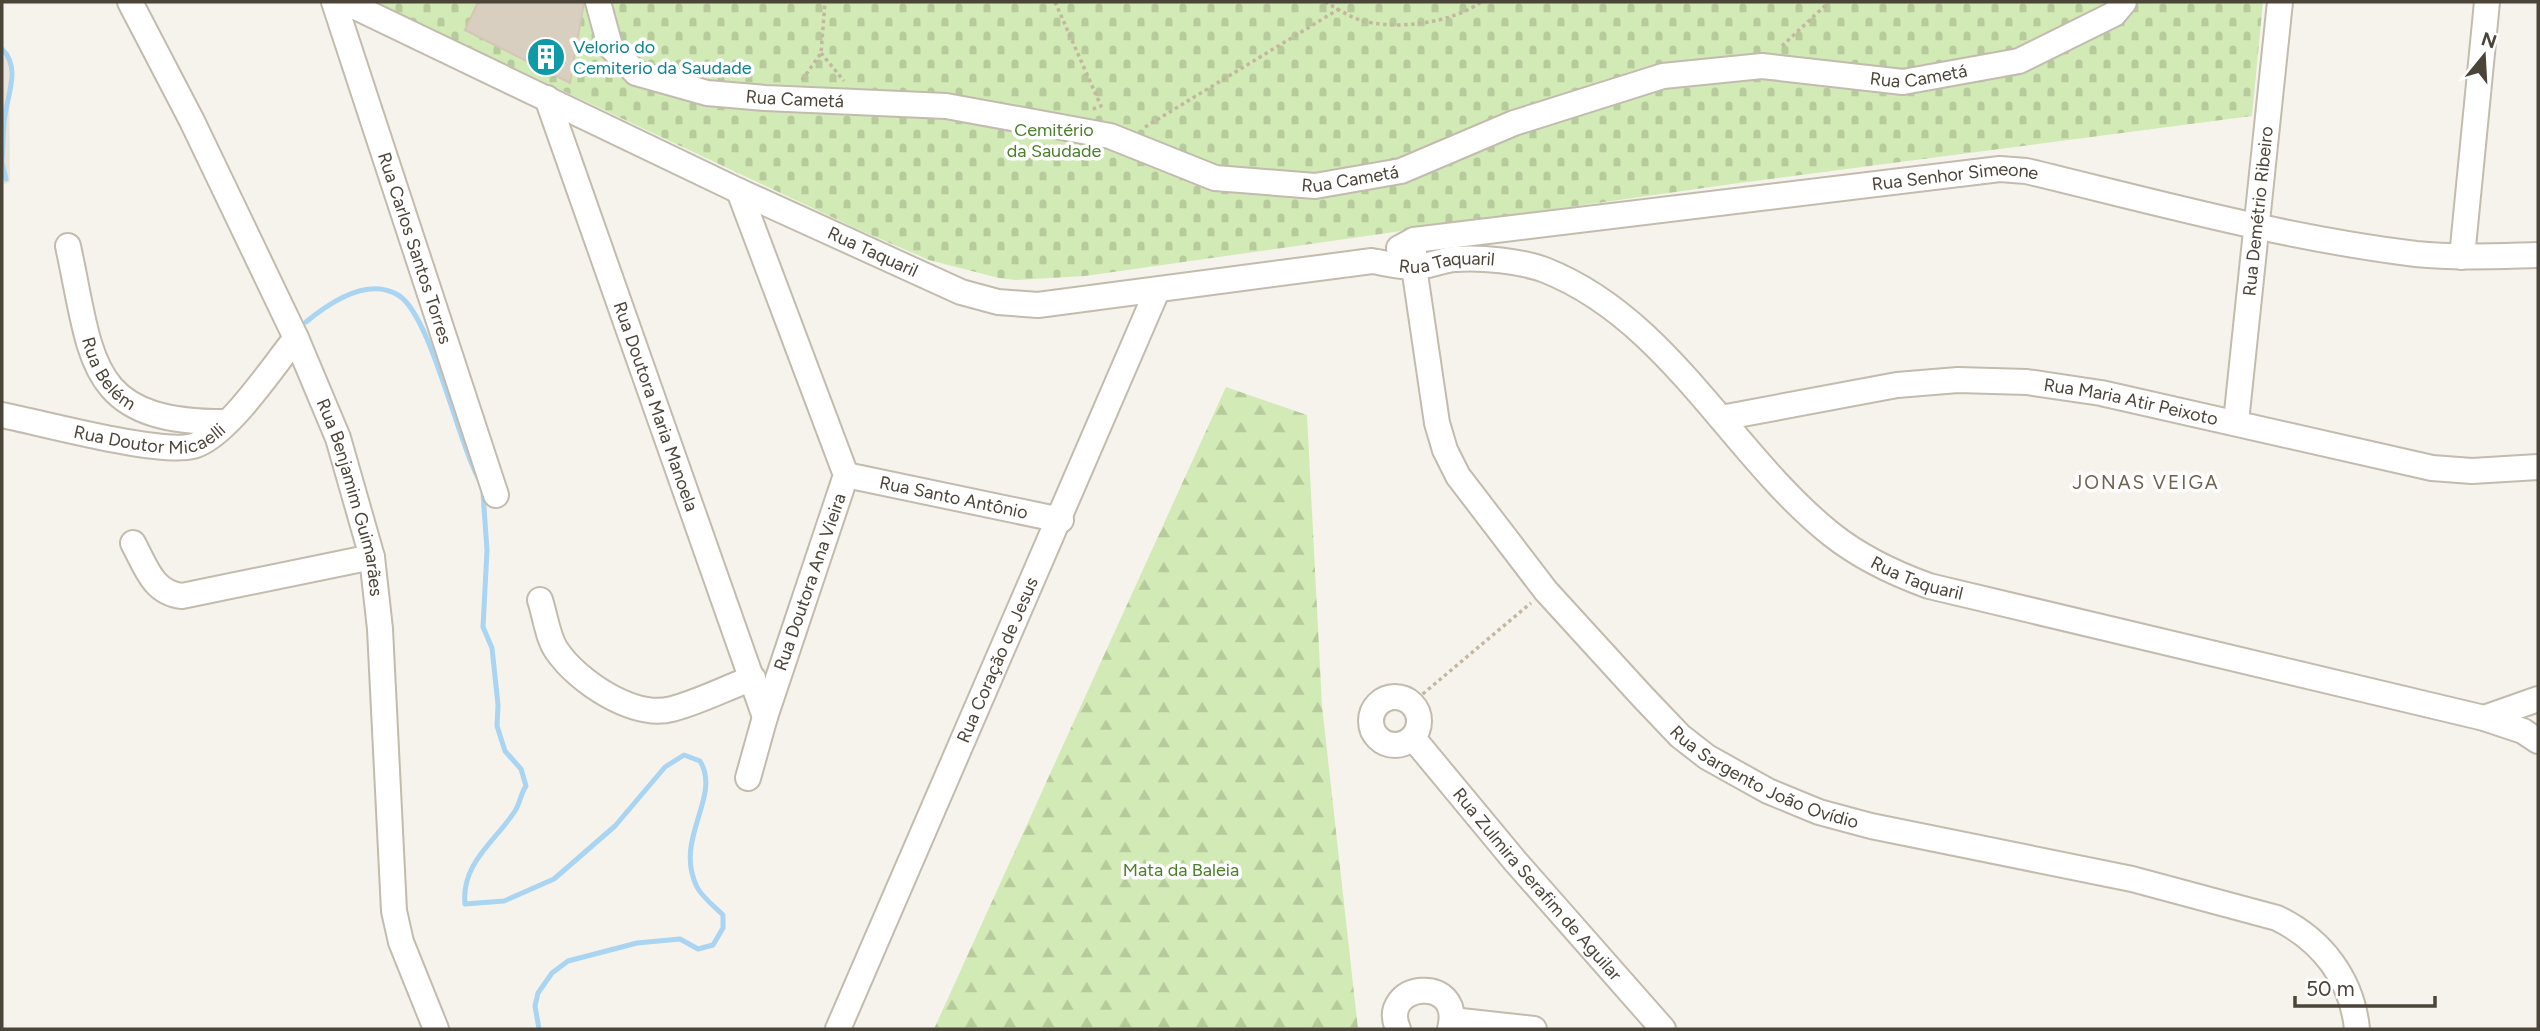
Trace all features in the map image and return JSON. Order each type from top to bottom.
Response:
[{"type":"street","name":"Rua Benjamim Guimarães","points":[[130,2],[192,121],[296,338],[338,438],[372,557],[380,629],[394,911],[401,942],[436,1029]]},
{"type":"street","name":"Rua Carlos Santos Torres","points":[[334,2],[496,495]]},
{"type":"street","name":"Rua Taquaril","points":[[345,2],[739,191],[961,292],[998,302],[1038,305],[1372,261],[1414,267],[1456,259],[1543,269],[1580,288],[1629,323],[1721,418],[1773,479],[1830,534],[1891,572],[1928,586],[2484,718],[2523,731],[2538,741]]},
{"type":"street","name":"Rua Cametá","points":[[598,2],[610,46],[636,73],[708,93],[946,106],[1110,136],[1215,178],[1315,186],[1401,171],[1514,123],[1663,76],[1762,66],[1903,82],[2019,61],[2114,14],[2124,2]]},
{"type":"street","name":"Rua Demétrio Ribeiro","points":[[2236,422],[2259,226],[2280,2]]},
{"type":"street","points":[[2462,257],[2487,2]]},
{"type":"street","name":"Rua Doutora Maria Manoela","points":[[547,98],[765,716]]},
{"type":"street","name":"Rua Senhor Simeone","points":[[1372,261],[1414,240],[2000,169],[2026,171],[2259,226],[2366,246],[2462,257],[2538,255]]},
{"type":"street","name":"Rua Doutora Ana Vieira","points":[[739,191],[846,475],[765,716],[748,778]]},
{"type":"street","name":"Rua Sargento João Ovídio","points":[[1414,240],[1414,267],[1437,423],[1445,450],[1475,503],[1546,591],[1680,736],[1729,770],[1794,802],[1871,826],[2132,879],[2277,918],[2298,928],[2338,968],[2348,992],[2357,1029]]},
{"type":"street","name":"Rua Belém","points":[[68,246],[91,350],[104,381],[124,401],[152,414],[186,422],[227,422]]},
{"type":"street","name":"Rua Coração de Jesus","points":[[838,1029],[1061,520],[1157,291]]},
{"type":"street","name":"Rua Doutor Micaelli","points":[[2,415],[163,447],[194,446],[227,422],[296,338]]},
{"type":"street","name":"Rua Maria Atir Peixoto","points":[[1721,418],[1897,385],[1992,380],[2075,389],[2236,422],[2432,468],[2472,471],[2538,467]]},
{"type":"street","name":"Rua Santo Antônio","points":[[846,475],[1061,520]]},
{"type":"street","points":[[133,543],[156,586],[168,594],[182,596],[372,557]]},
{"type":"street","points":[[540,600],[556,651],[585,679],[618,701],[640,710],[670,710],[753,678]]},
{"type":"street","points":[[1396,697],[1412,704],[1419,720],[1413,738],[1398,746],[1379,741],[1370,720],[1377,704],[1396,697]]},
{"type":"street","points":[[2484,718],[2538,699]]},
{"type":"street","name":"Rua Zulmira Serafim de Aguilar","points":[[1413,738],[1515,861],[1663,1029]]},
{"type":"street","points":[[1398,1029],[1395,1015],[1401,1000],[1418,990],[1435,992],[1443,998],[1449,1005],[1451,1025],[1534,1029]]},
{"type":"path","points":[[789,99],[821,52],[825,2]]},
{"type":"path","points":[[1055,2],[1101,106],[1121,141],[1339,9]]},
{"type":"path","points":[[1325,2],[1360,20],[1422,25],[1468,12],[1481,2]]},
{"type":"path","points":[[1762,66],[1829,2]]},
{"type":"path","points":[[821,52],[861,102]]},
{"type":"path","points":[[1089,111],[1101,106]]},
{"type":"path","points":[[1412,704],[1546,591]]},
{"type":"shaded area","points":[[2,56],[9,59],[10,182],[2,185]]},
{"type":"green space","name":"Cemitério da Saudade","points":[[374,2],[2263,2],[2252,116],[1739,183],[1085,276],[1016,280],[929,260],[855,228]]},
{"type":"green space","name":"Mata da Baleia","points":[[1226,387],[1307,415],[1322,706],[1358,1029],[934,1029]]},
{"type":"building","name":"Velorio do Cemiterio da Saudade","points":[[478,2],[584,2],[570,83],[465,30]]},
{"type":"waterway","points":[[2,49],[8,57],[12,74],[4,122],[2,160]]},
{"type":"waterway","points":[[2,163],[6,179]]},
{"type":"waterway","points":[[306,322],[337,300],[362,291],[386,290],[398,295],[410,307],[422,327],[481,483]]},
{"type":"waterway","points":[[483,493],[487,550],[483,627],[492,648],[498,705],[497,726],[505,751],[521,769],[526,786],[515,811],[474,865],[468,877],[465,904],[504,901],[554,879],[615,826],[665,767],[684,755],[700,761],[705,775],[705,789],[690,852],[691,869],[699,891],[723,915],[723,928],[713,945],[698,949],[680,939],[637,943],[568,961],[552,973],[538,993],[535,1006],[539,1029]]},
{"type":"place","name":"Velorio do Cemiterio da Saudade","points":[[546,57]]},
{"type":"district","name":"JONAS VEIGA","points":[[2146,482]]}]
